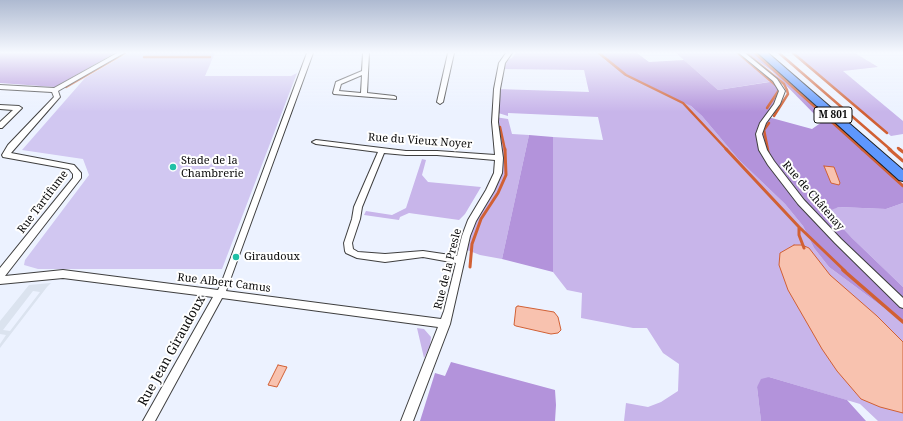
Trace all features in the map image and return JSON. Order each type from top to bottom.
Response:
[{"type":"main road","name":"M 801","points":[[785,73],[903,177]]},
{"type":"main road","name":"M 801","points":[[795,73],[903,167]]},
{"type":"street","points":[[0,87],[55,90],[86,73]]},
{"type":"street","name":"Rue Jean Giraudoux","points":[[150,421],[228,278],[303,73]]},
{"type":"street","points":[[363,73],[338,82],[336,93],[394,98]]},
{"type":"street","points":[[364,95],[365,73]]},
{"type":"street","points":[[440,102],[447,73]]},
{"type":"street","name":"Rue de la Presle","points":[[407,421],[445,324],[455,285],[459,260],[472,220],[495,181],[499,158],[495,122],[497,89],[500,73]]},
{"type":"street","name":"Rue de Châtenay","points":[[766,73],[775,80],[782,91],[777,104],[763,123],[759,134],[763,150],[771,163],[801,202],[838,241],[903,304]]},
{"type":"street","name":"Rue Tartifume","points":[[0,275],[77,178],[77,172],[71,167],[6,155],[10,147],[57,97],[55,90]]},
{"type":"street","points":[[0,107],[19,108],[0,126]]},
{"type":"street","name":"Rue du Vieux Noyer","points":[[316,142],[382,150],[499,158]]},
{"type":"street","points":[[382,150],[358,207],[356,219],[348,242],[349,251],[357,254],[385,258],[422,254],[459,260]]},
{"type":"street","name":"Rue Albert Camus","points":[[0,280],[63,274],[445,324]]},
{"type":"shaded area","points":[[0,73],[80,73],[55,87],[0,83]]},
{"type":"shaded area","name":"Stade de la Chambrerie","points":[[94,73],[206,73],[205,76],[291,76],[297,73],[222,269],[38,269],[24,265],[25,260],[89,175],[83,159],[22,150],[85,78]]},
{"type":"shaded area","points":[[585,73],[620,73],[675,97],[691,106],[702,116],[739,160],[785,204],[803,226],[814,248],[829,267],[903,322],[903,421],[878,421],[860,404],[769,377],[757,387],[761,421],[624,421],[626,403],[648,407],[661,402],[678,391],[679,364],[663,353],[647,328],[633,328],[581,318],[582,293],[567,290],[553,272],[553,137],[603,140],[598,117],[508,113],[508,116],[495,112],[497,89],[589,92]]},
{"type":"shaded area","points":[[620,73],[698,73],[718,90],[776,81],[782,91],[768,117],[812,129],[822,122],[774,73],[781,73],[903,184],[903,203],[886,209],[839,207],[831,210],[838,223],[852,238],[903,287],[903,322],[829,267],[814,248],[803,226],[785,204],[739,160],[702,116],[691,106]]},
{"type":"shaded area","points":[[698,73],[764,73],[774,81],[718,90]]},
{"type":"shaded area","points":[[815,73],[845,73],[903,121],[903,134],[891,136]]},
{"type":"shaded area","points":[[495,117],[508,119],[512,134],[529,135],[502,259],[480,255],[462,248],[495,181]]},
{"type":"shaded area","points":[[529,135],[553,137],[553,272],[502,259]]},
{"type":"shaded area","points":[[422,159],[426,160],[422,175],[428,182],[481,187],[465,214],[459,220],[409,213],[400,217],[399,220],[364,215],[366,211],[392,215],[406,208]]},
{"type":"shaded area","points":[[824,166],[834,167],[840,183],[839,185],[831,183]]},
{"type":"shaded area","points":[[903,203],[903,287],[838,223],[831,209],[839,207],[886,209]]},
{"type":"shaded area","points":[[794,245],[802,245],[809,248],[830,275],[877,316],[903,342],[903,413],[880,407],[861,399],[837,371],[822,349],[788,290],[779,265],[780,253]]},
{"type":"shaded area","points":[[51,283],[0,348],[0,344],[6,335],[0,334],[0,321],[29,285]],"holes":[[[33,291],[40,292],[10,331],[3,330]]]},
{"type":"shaded area","points":[[518,306],[554,312],[558,317],[561,330],[558,333],[551,334],[514,325],[516,307]]},
{"type":"shaded area","points":[[417,328],[424,329],[431,337],[430,346],[424,358]]},
{"type":"shaded area","points":[[451,362],[555,390],[555,421],[420,421],[435,373],[445,376]]},
{"type":"shaded area","points":[[278,365],[287,367],[277,387],[268,385]]},
{"type":"shaded area","points":[[769,377],[847,400],[866,421],[761,421],[757,387],[761,379]]},
{"type":"waterway","points":[[66,87],[91,73]]},
{"type":"waterway","points":[[623,73],[683,103],[727,150]]},
{"type":"waterway","points":[[761,73],[778,87],[779,90],[767,108]]},
{"type":"waterway","points":[[770,73],[784,84],[788,94],[774,116]]},
{"type":"waterway","points":[[777,73],[863,150]]},
{"type":"waterway","points":[[802,73],[891,150]]},
{"type":"waterway","points":[[816,73],[887,133]]},
{"type":"waterway","points":[[768,150],[764,130],[769,123]]},
{"type":"waterway","points":[[500,127],[505,150]]},
{"type":"waterway","points":[[470,267],[472,244],[481,219],[498,193],[506,175],[505,149]]},
{"type":"waterway","points":[[726,149],[799,227]]},
{"type":"waterway","points":[[767,149],[769,155]]},
{"type":"waterway","points":[[862,149],[903,186]]},
{"type":"waterway","points":[[889,149],[903,161]]},
{"type":"waterway","points":[[899,149],[903,152]]},
{"type":"waterway","points":[[799,227],[845,271]]},
{"type":"waterway","points":[[799,227],[799,235],[804,248]]},
{"type":"waterway","points":[[843,270],[903,322]]},
{"type":"place","name":"Stade de la Chambrerie","points":[[173,167]]},
{"type":"place","name":"Giraudoux","points":[[236,257]]}]
